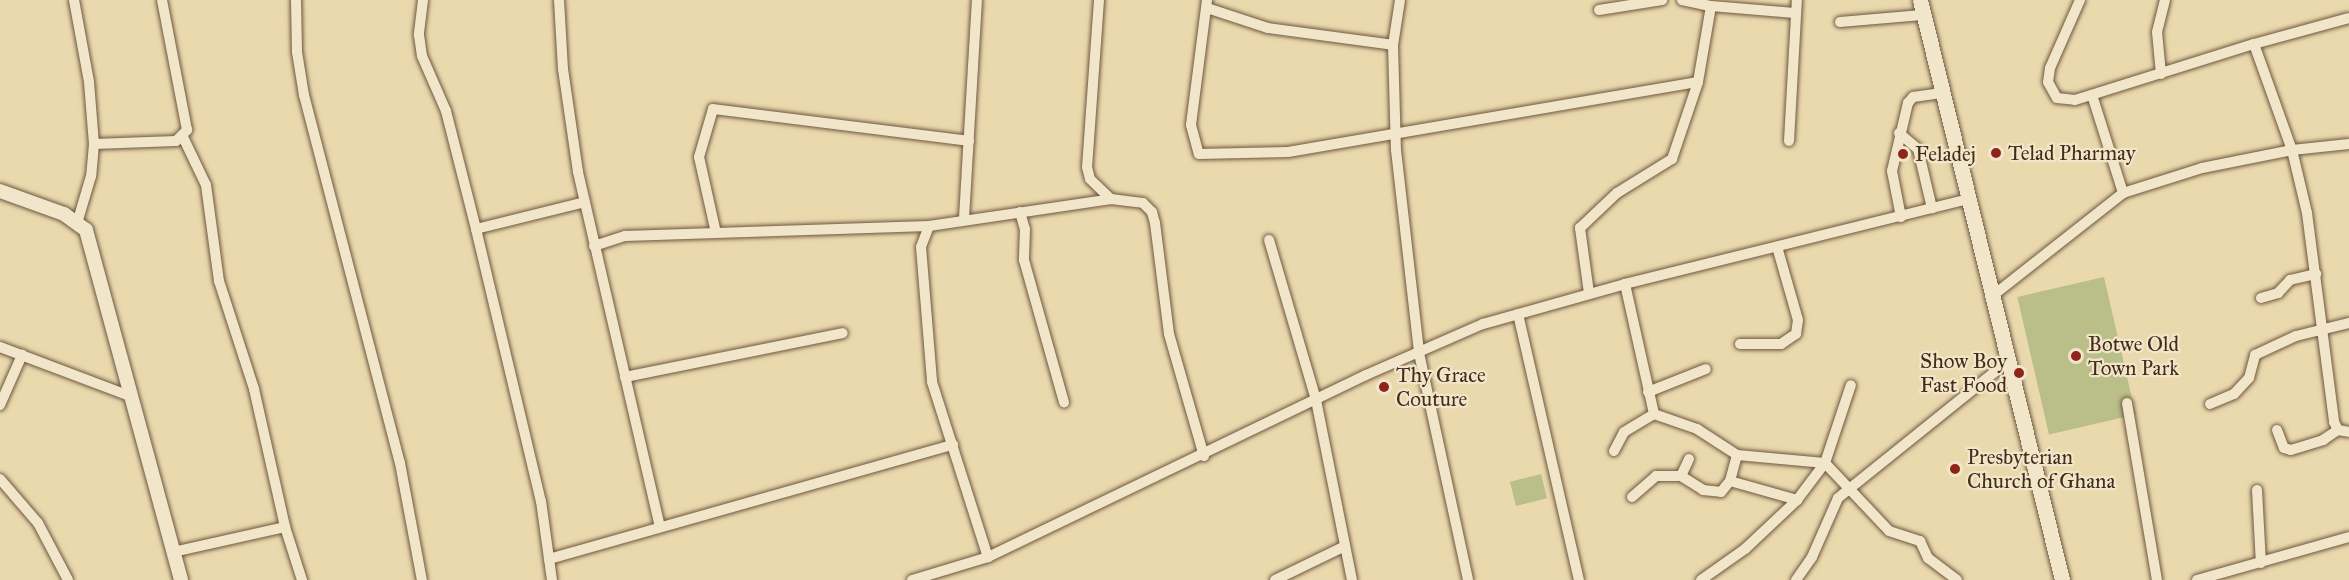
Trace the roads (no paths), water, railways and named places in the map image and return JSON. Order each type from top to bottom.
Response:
[{"type":"main road","points":[[1921,8],[1940,93],[1969,199],[2006,363],[2062,580]]},
{"type":"street","points":[[74,0],[89,82],[94,144],[91,176],[78,220]]},
{"type":"street","points":[[162,0],[181,86],[187,130],[183,137]]},
{"type":"street","points":[[296,0],[297,52],[304,95],[399,463],[422,580]]},
{"type":"street","points":[[423,0],[419,35],[422,56],[446,111],[476,229],[541,501],[552,580]]},
{"type":"street","points":[[559,0],[563,69],[585,202],[660,526]]},
{"type":"street","points":[[964,218],[977,0]]},
{"type":"street","points":[[1099,0],[1087,167],[1090,179],[1111,199]]},
{"type":"street","points":[[1400,0],[1393,45],[1395,133],[1419,353],[1468,580]]},
{"type":"street","points":[[1599,10],[1662,0]]},
{"type":"street","points":[[1682,0],[1795,13]]},
{"type":"street","points":[[1789,141],[1797,0]]},
{"type":"street","points":[[2079,0],[2048,82],[2057,98],[2074,100],[2254,44],[2349,18]]},
{"type":"street","points":[[2161,74],[2157,32],[2165,0]]},
{"type":"street","points":[[1589,293],[1580,228],[1617,193],[1672,159],[1698,82],[1704,3]]},
{"type":"street","points":[[1393,45],[1268,28],[1207,4],[1191,125],[1199,154],[1288,152],[1698,82]]},
{"type":"street","points":[[1840,22],[1921,8]]},
{"type":"street","points":[[2254,44],[2292,150],[2343,431],[2324,440],[2290,450],[2284,448],[2277,430]]},
{"type":"street","points":[[1901,216],[1892,171],[1899,133],[1910,100],[1940,93]]},
{"type":"street","points":[[2092,95],[2123,193]]},
{"type":"street","points":[[716,233],[699,157],[712,109],[969,141]]},
{"type":"street","points":[[1899,133],[1918,149],[1932,208]]},
{"type":"street","points":[[94,144],[183,137]]},
{"type":"street","points":[[183,137],[206,185],[219,281],[254,389],[285,527],[302,580]]},
{"type":"street","points":[[1991,297],[2123,193],[2202,168],[2292,150],[2349,144]]},
{"type":"street","points":[[0,191],[78,220],[93,249],[130,396],[181,580]]},
{"type":"street","points":[[594,246],[625,236],[929,226],[964,218],[1020,213],[1111,199],[1129,199],[1152,212],[1169,334],[1204,456]]},
{"type":"street","points":[[912,580],[936,577],[988,557],[1456,335],[1589,293],[1969,199]]},
{"type":"street","points":[[476,229],[585,202]]},
{"type":"street","points":[[1020,213],[1025,229],[1024,260],[1064,402]]},
{"type":"street","points":[[929,226],[921,247],[928,357],[952,445],[988,557]]},
{"type":"street","points":[[1269,240],[1316,400],[1352,580]]},
{"type":"street","points":[[1740,344],[1781,344],[1796,334],[1798,320],[1777,248]]},
{"type":"street","points":[[2261,297],[2278,293],[2290,280],[2316,274]]},
{"type":"street","points":[[1625,284],[1654,414]]},
{"type":"street","points":[[1518,314],[1579,580]]},
{"type":"street","points":[[2210,404],[2234,394],[2249,378],[2255,355],[2296,336],[2349,323]]},
{"type":"street","points":[[625,377],[843,333]]},
{"type":"street","points":[[0,347],[130,396]]},
{"type":"street","points":[[0,405],[22,355]]},
{"type":"street","points":[[1796,580],[1812,557],[1838,498],[2006,363]]},
{"type":"street","points":[[1648,392],[1706,369]]},
{"type":"street","points":[[1701,580],[1745,549],[1797,500],[1825,463],[1851,385]]},
{"type":"street","points":[[2127,403],[2157,580]]},
{"type":"street","points":[[1614,451],[1624,432],[1654,414]]},
{"type":"street","points":[[1654,414],[1696,429],[1737,455],[1825,463],[1889,531],[1920,541],[1928,558],[1957,580]]},
{"type":"street","points":[[549,559],[952,445]]},
{"type":"street","points":[[1632,497],[1656,476],[1681,476],[1703,490],[1721,492],[1730,481],[1737,455]]},
{"type":"street","points":[[1681,476],[1689,459]]},
{"type":"street","points":[[0,479],[38,523],[68,580]]},
{"type":"street","points":[[1730,481],[1797,500]]},
{"type":"street","points":[[2257,490],[2261,563]]},
{"type":"street","points":[[173,552],[285,527]]},
{"type":"street","points":[[2197,580],[2349,537]]},
{"type":"street","points":[[1275,580],[1344,546]]},
{"type":"place","name":"Telad Pharmay","points":[[1996,153]]},
{"type":"place","name":"Feladej","points":[[1903,154]]},
{"type":"place","name":"Botwe Old Town Park","points":[[2076,356]]},
{"type":"place","name":"Show Boy Fast Food","points":[[2019,373]]},
{"type":"place","name":"Thy Grace Couture","points":[[1384,387]]},
{"type":"place","name":"Presbyterian Church of Ghana","points":[[1955,469]]}]
